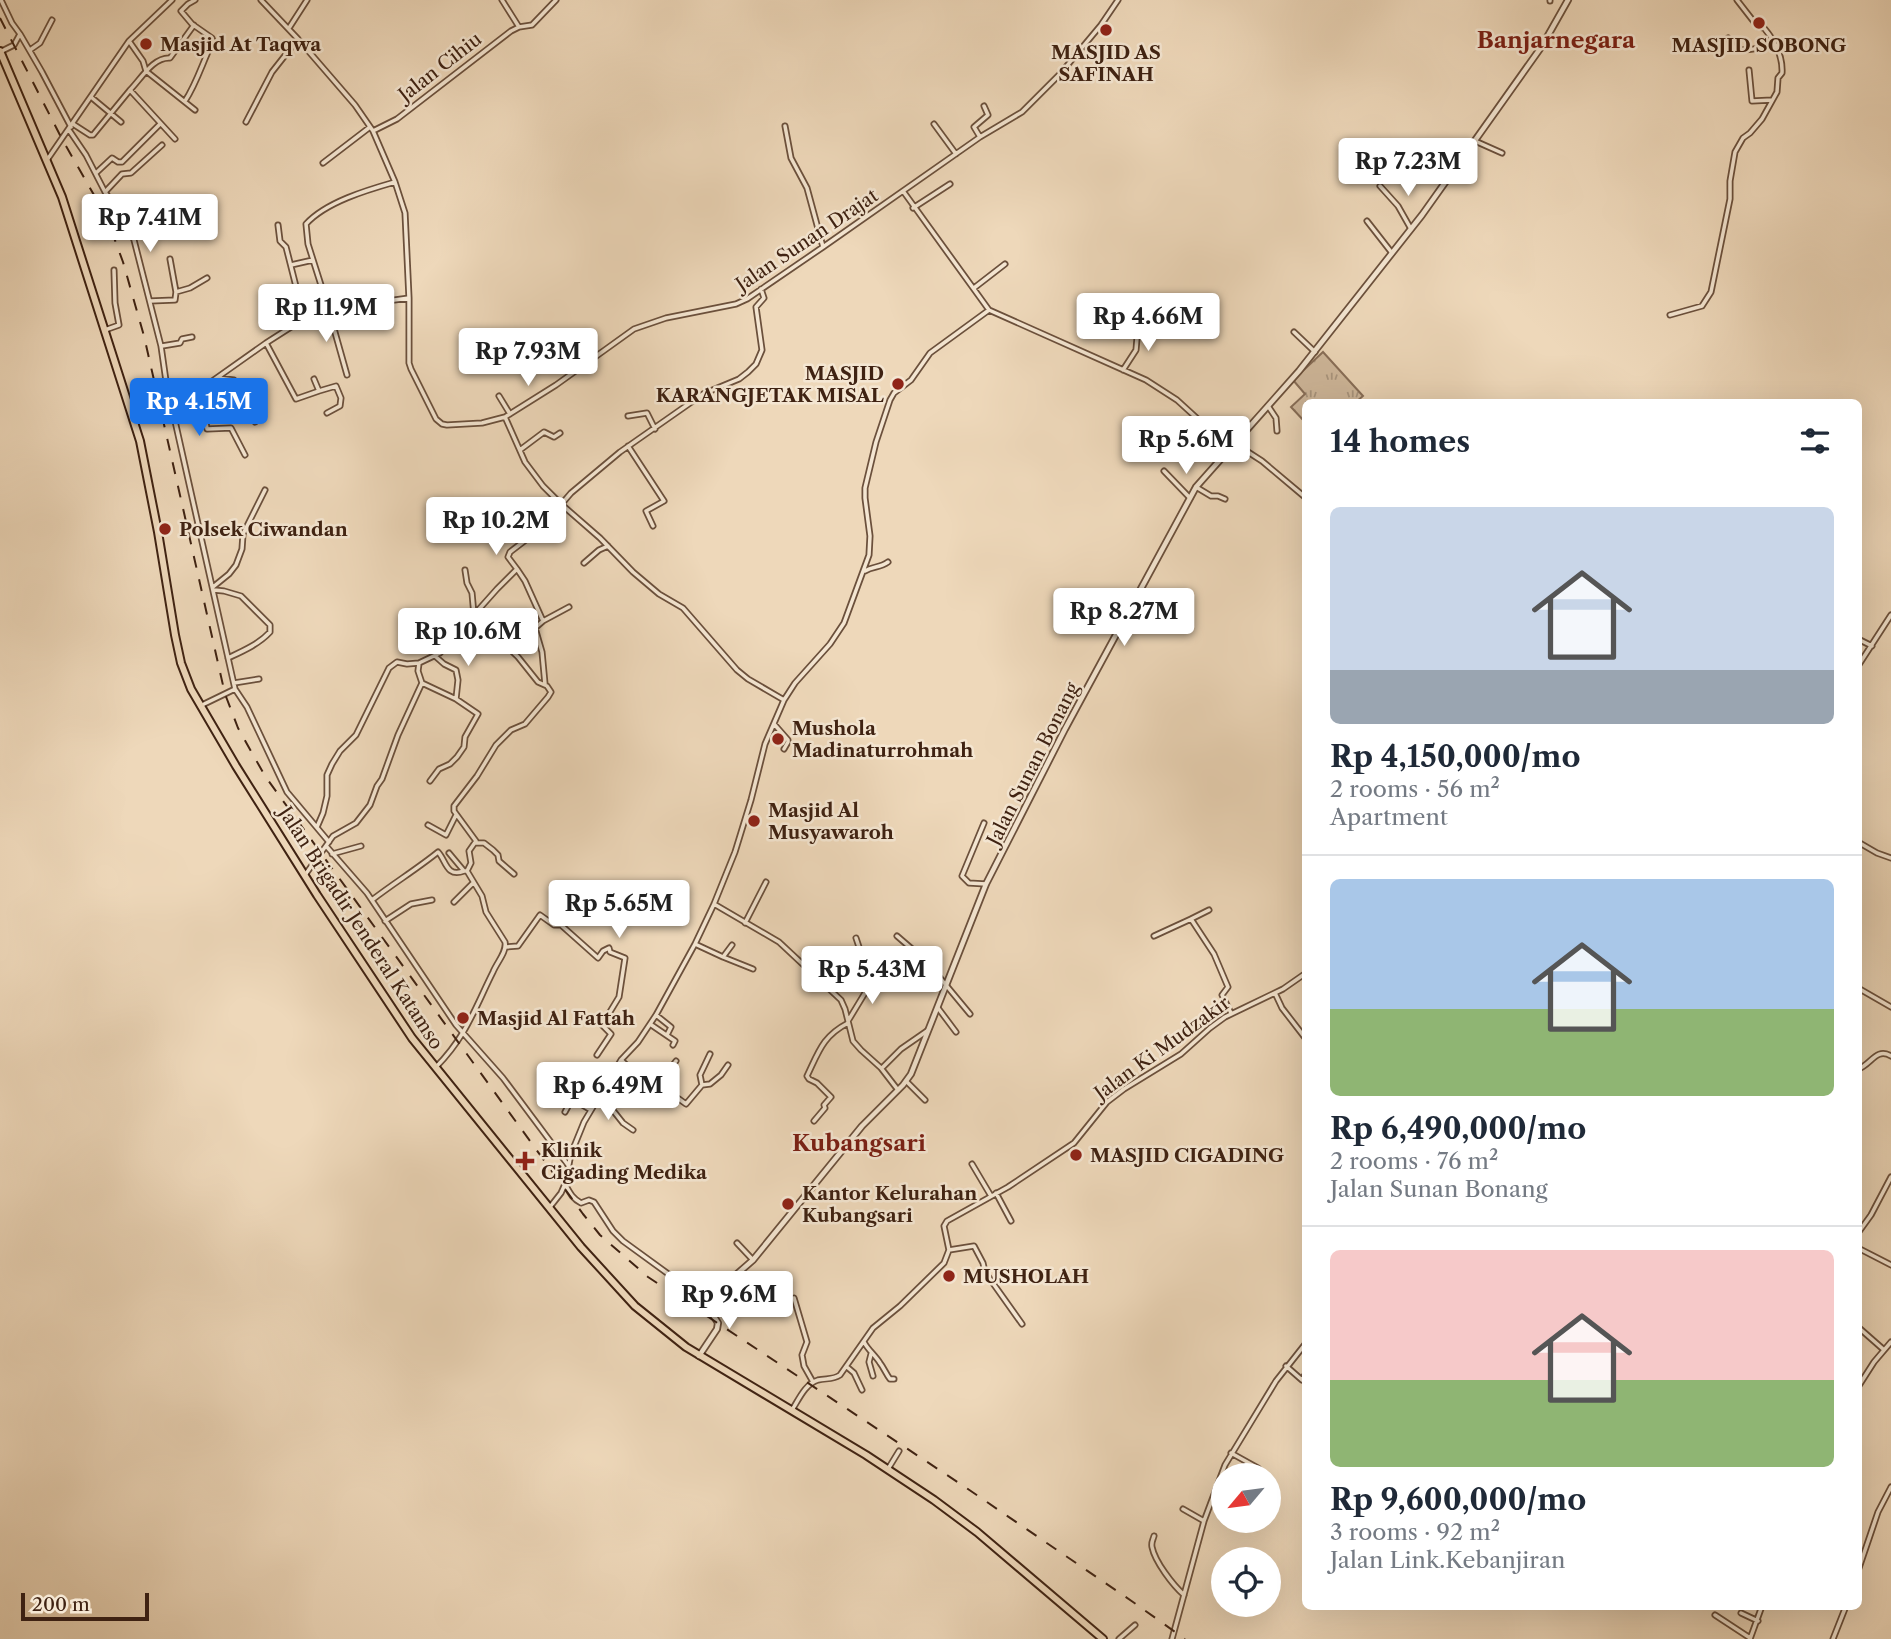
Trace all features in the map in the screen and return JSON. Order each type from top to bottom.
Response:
[{"type":"highway","name":"Jalan Brigadir Jenderal Katamso","points":[[0,52],[62,197],[134,421],[147,470],[181,663],[200,706],[381,994],[435,1068],[581,1247],[635,1306],[699,1356],[792,1410],[934,1500],[977,1532],[1103,1639]]},
{"type":"street","points":[[2,0],[134,240],[161,346],[169,402],[204,535],[235,689],[247,707],[283,785],[317,827],[332,854],[360,883],[462,1033],[503,1079],[568,1166]]},
{"type":"street","points":[[47,160],[129,41],[172,0]]},
{"type":"street","points":[[185,101],[213,41],[181,10],[195,0]]},
{"type":"street","name":"Jalan Sunan Drajat","points":[[261,0],[355,104],[371,129],[395,182],[405,212],[409,363],[438,422],[447,425],[482,423],[505,417],[556,385],[634,329],[681,314],[736,304],[761,289],[980,137],[1022,111],[1060,74],[1118,0]]},
{"type":"street","points":[[289,28],[307,0]]},
{"type":"street","points":[[502,0],[519,27]]},
{"type":"street","name":"Jalan Cihiu","points":[[323,163],[371,129],[397,119],[519,27],[532,25],[556,0]]},
{"type":"street","name":"Jalan Sunan Bonang","points":[[705,1302],[752,1260],[862,1126],[906,1081],[916,1065],[986,884],[1065,729],[1196,487],[1315,352],[1411,229],[1542,46],[1568,0]]},
{"type":"street","points":[[1671,315],[1702,306],[1711,292],[1730,199],[1734,152],[1743,138],[1762,119],[1776,92],[1777,78],[1783,70],[1775,42],[1764,29],[1758,27],[1737,0]]},
{"type":"street","points":[[30,50],[40,43],[52,20]]},
{"type":"street","points":[[71,127],[92,135],[146,71],[162,58],[170,58],[194,25]]},
{"type":"street","points":[[0,52],[14,45],[20,34]]},
{"type":"street","points":[[1728,38],[1734,48],[1742,51],[1775,42]]},
{"type":"street","points":[[246,122],[272,72],[298,39]]},
{"type":"street","points":[[129,41],[143,61],[146,71],[195,110]]},
{"type":"street","points":[[1749,70],[1751,100],[1772,100]]},
{"type":"street","points":[[130,90],[175,139]]},
{"type":"street","points":[[91,97],[121,122]]},
{"type":"street","points":[[980,137],[974,127],[988,115],[984,106]]},
{"type":"street","points":[[96,173],[112,158],[122,162],[160,124]]},
{"type":"street","points":[[934,124],[956,154]]},
{"type":"street","points":[[785,126],[791,158],[807,188],[823,247]]},
{"type":"street","points":[[1475,141],[1502,153]]},
{"type":"street","points":[[106,192],[122,174],[131,173],[162,145]]},
{"type":"street","points":[[348,375],[308,244],[306,224],[320,212],[338,203],[395,182]]},
{"type":"street","points":[[914,208],[950,184]]},
{"type":"street","points":[[1380,187],[1398,206],[1411,229]]},
{"type":"street","points":[[903,191],[989,310],[1165,391],[1200,421],[1262,461],[1302,495]]},
{"type":"street","points":[[1367,221],[1392,253]]},
{"type":"street","points":[[278,225],[280,241],[286,247],[304,318]]},
{"type":"street","points":[[150,301],[175,300],[170,259]]},
{"type":"street","points":[[291,265],[313,260]]},
{"type":"street","points":[[974,288],[1005,264]]},
{"type":"street","points":[[103,331],[119,325],[114,270]]},
{"type":"street","points":[[176,292],[190,288],[207,278]]},
{"type":"street","points":[[543,621],[525,581],[508,554],[540,529],[587,478],[628,446],[703,394],[739,379],[756,364],[762,350],[756,311],[764,298],[761,289]]},
{"type":"street","points":[[330,310],[409,298]]},
{"type":"street","points":[[134,421],[201,389],[266,342],[327,304]]},
{"type":"street","points":[[550,1206],[565,1184],[580,1130],[621,1060],[656,1015],[714,904],[735,852],[765,744],[784,700],[844,624],[869,555],[870,536],[865,488],[890,400],[894,393],[911,380],[936,347],[989,310]]},
{"type":"street","points":[[1123,370],[1136,350],[1137,338],[1149,321]]},
{"type":"street","points":[[1294,332],[1315,352]]},
{"type":"street","points":[[161,346],[180,343],[192,337]]},
{"type":"street","points":[[266,342],[296,399],[336,386],[341,398],[340,406],[327,413]]},
{"type":"street","points":[[538,356],[561,348],[578,369]]},
{"type":"street","points":[[217,377],[234,380],[255,422]]},
{"type":"street","points":[[314,379],[319,391]]},
{"type":"street","points":[[201,389],[206,429],[231,428],[245,454]]},
{"type":"street","points":[[499,396],[510,414]]},
{"type":"street","points":[[1268,406],[1276,418],[1277,431]]},
{"type":"street","points":[[628,416],[647,413],[655,429]]},
{"type":"street","points":[[505,417],[535,476],[561,504],[647,584],[683,608],[737,670],[784,700]]},
{"type":"street","points":[[520,450],[544,432],[554,437],[560,433]]},
{"type":"street","points":[[628,446],[664,501],[646,511],[653,526]]},
{"type":"street","points":[[1164,471],[1190,498]]},
{"type":"street","points":[[1196,487],[1211,496],[1225,499]]},
{"type":"street","points":[[214,589],[236,565],[242,549],[243,534],[265,490]]},
{"type":"street","points":[[584,563],[608,546]]},
{"type":"street","points":[[863,572],[888,562]]},
{"type":"street","points":[[465,569],[472,593],[474,615],[518,657],[538,682],[545,684]]},
{"type":"street","points":[[317,827],[327,796],[327,775],[336,756],[357,733],[389,668],[397,662],[419,663],[436,656],[517,569]]},
{"type":"street","points":[[214,589],[241,596],[270,625],[268,634],[258,642],[228,658]]},
{"type":"street","points":[[476,843],[454,811],[454,806],[496,745],[511,730],[525,724],[548,698],[551,692],[545,684],[542,652],[535,628],[569,607]]},
{"type":"street","points":[[1862,658],[1891,615]]},
{"type":"street","points":[[1862,641],[1872,646]]},
{"type":"street","points":[[436,656],[456,670],[456,699]]},
{"type":"street","points":[[305,875],[335,834],[356,822],[370,805],[422,683],[418,671],[419,663]]},
{"type":"street","points":[[234,683],[259,679]]},
{"type":"street","points":[[422,683],[456,699],[478,715],[457,757],[439,769],[430,780]]},
{"type":"street","points":[[200,706],[235,689]]},
{"type":"street","points":[[774,724],[788,740],[784,749]]},
{"type":"street","points":[[428,825],[446,835],[457,815]]},
{"type":"street","points":[[984,823],[962,876],[969,883],[986,884]]},
{"type":"street","points":[[372,900],[438,852],[452,872],[466,871],[471,863],[469,851],[476,843],[483,842],[493,850],[499,861],[514,874]]},
{"type":"street","points":[[1862,844],[1891,858]]},
{"type":"street","points":[[332,854],[361,846]]},
{"type":"street","points":[[435,1068],[451,1052],[480,1003],[506,947],[486,912],[482,896],[466,871],[449,853]]},
{"type":"street","points":[[745,923],[766,882]]},
{"type":"street","points":[[454,902],[473,883]]},
{"type":"street","points":[[385,921],[411,904],[432,900]]},
{"type":"street","points":[[714,904],[779,942],[826,986],[843,1004],[853,1041],[898,1090]]},
{"type":"street","points":[[1154,936],[1209,910]]},
{"type":"street","points":[[506,947],[518,946],[540,915],[554,925],[561,925],[598,958],[609,948],[625,958],[619,997],[602,1025],[611,1034],[597,1055]]},
{"type":"street","points":[[1191,919],[1217,960],[1228,987],[1222,996],[1231,1013]]},
{"type":"street","points":[[897,936],[920,955],[970,1014]]},
{"type":"street","points":[[826,986],[859,951],[856,938]]},
{"type":"street","points":[[695,944],[753,969]]},
{"type":"street","points":[[723,957],[732,945]]},
{"type":"street","name":"Jalan Ki Mudzakir","points":[[847,1367],[878,1323],[900,1306],[944,1263],[948,1250],[945,1223],[1074,1143],[1107,1102],[1181,1054],[1231,1013],[1275,993],[1302,976]]},
{"type":"street","points":[[814,1121],[831,1097],[807,1076],[828,1036],[848,1022],[874,978]]},
{"type":"street","points":[[1862,990],[1891,1007]]},
{"type":"street","points":[[1275,993],[1302,1034]]},
{"type":"street","points":[[937,1007],[956,1031]]},
{"type":"street","points":[[656,1015],[671,1027],[667,1035]]},
{"type":"street","points":[[650,1024],[674,1041],[673,1045]]},
{"type":"street","points":[[881,1069],[901,1049],[929,1030]]},
{"type":"street","points":[[1862,1068],[1880,1053],[1891,1055]]},
{"type":"street","points":[[702,1086],[701,1075],[710,1054]]},
{"type":"street","points":[[621,1060],[664,1099],[672,1094],[686,1104],[702,1086],[721,1075],[727,1065]]},
{"type":"street","points":[[654,1090],[676,1061]]},
{"type":"street","points":[[906,1081],[925,1101]]},
{"type":"street","points":[[600,1094],[633,1130]]},
{"type":"street","points":[[565,1112],[572,1099],[591,1110]]},
{"type":"street","points":[[972,1164],[1011,1221]]},
{"type":"street","points":[[1862,1227],[1891,1177]]},
{"type":"street","points":[[565,1184],[577,1201],[594,1202],[623,1241],[705,1302],[718,1323],[717,1329],[699,1356]]},
{"type":"street","points":[[737,1243],[752,1260]]},
{"type":"street","points":[[948,1250],[975,1247],[985,1272],[1021,1324]]},
{"type":"street","points":[[1862,1250],[1891,1265]]},
{"type":"street","points":[[794,1298],[807,1342],[802,1355],[804,1366],[813,1382]]},
{"type":"street","points":[[1862,1330],[1884,1349]]},
{"type":"street","points":[[864,1342],[887,1377],[894,1379]]},
{"type":"street","points":[[1862,1381],[1891,1342]]},
{"type":"street","points":[[1172,1639],[1204,1521],[1231,1453],[1286,1366],[1302,1348]]},
{"type":"street","points":[[871,1354],[869,1362],[873,1376]]},
{"type":"street","points":[[1286,1366],[1302,1379]]},
{"type":"street","points":[[792,1410],[809,1384],[837,1378],[847,1367],[854,1373],[862,1390]]},
{"type":"street","points":[[888,1469],[899,1451]]},
{"type":"street","points":[[1231,1453],[1249,1463]]},
{"type":"street","points":[[1862,1559],[1878,1512],[1891,1487]]},
{"type":"street","points":[[1183,1509],[1204,1521]]},
{"type":"street","points":[[1154,1536],[1152,1545],[1156,1555],[1172,1582],[1184,1595]]},
{"type":"street","points":[[1715,1615],[1750,1639],[1761,1610]]},
{"type":"street","points":[[1833,1639],[1844,1610]]},
{"type":"street","points":[[1741,1613],[1758,1621]]},
{"type":"street","points":[[1119,1639],[1135,1625]]},
{"type":"green space","points":[[1323,352],[1363,396],[1360,399],[1302,399],[1302,419],[1291,407],[1305,394],[1293,380]]},
{"type":"railway","points":[[0,18],[62,139],[98,202],[123,262],[144,336],[225,694],[238,728],[265,776],[583,1214],[600,1235],[648,1277],[965,1487],[1185,1639]]},
{"type":"place","name":"MASJID SOBONG","points":[[1759,23]]},
{"type":"place","name":"MASJID AS SAFINAH","points":[[1106,30]]},
{"type":"place","name":"Masjid At Taqwa","points":[[146,44]]},
{"type":"place","name":"MASJID KARANGJETAK MISAL","points":[[898,384]]},
{"type":"place","name":"Polsek Ciwandan","points":[[165,529]]},
{"type":"place","name":"Mushola Madinaturrohmah","points":[[778,739]]},
{"type":"place","name":"Masjid Al Musyawaroh","points":[[754,821]]},
{"type":"place","name":"Masjid Al Fattah","points":[[463,1018]]},
{"type":"place","name":"MASJID CIGADING","points":[[1076,1155]]},
{"type":"place","name":"Klinik Cigading Medika","points":[[525,1161]]},
{"type":"place","name":"Kantor Kelurahan Kubangsari","points":[[788,1204]]},
{"type":"place","name":"MUSHOLAH","points":[[949,1276]]},
{"type":"district","name":"Banjarnegara","points":[[1556,40]]},
{"type":"district","name":"Kubangsari","points":[[859,1143]]}]
